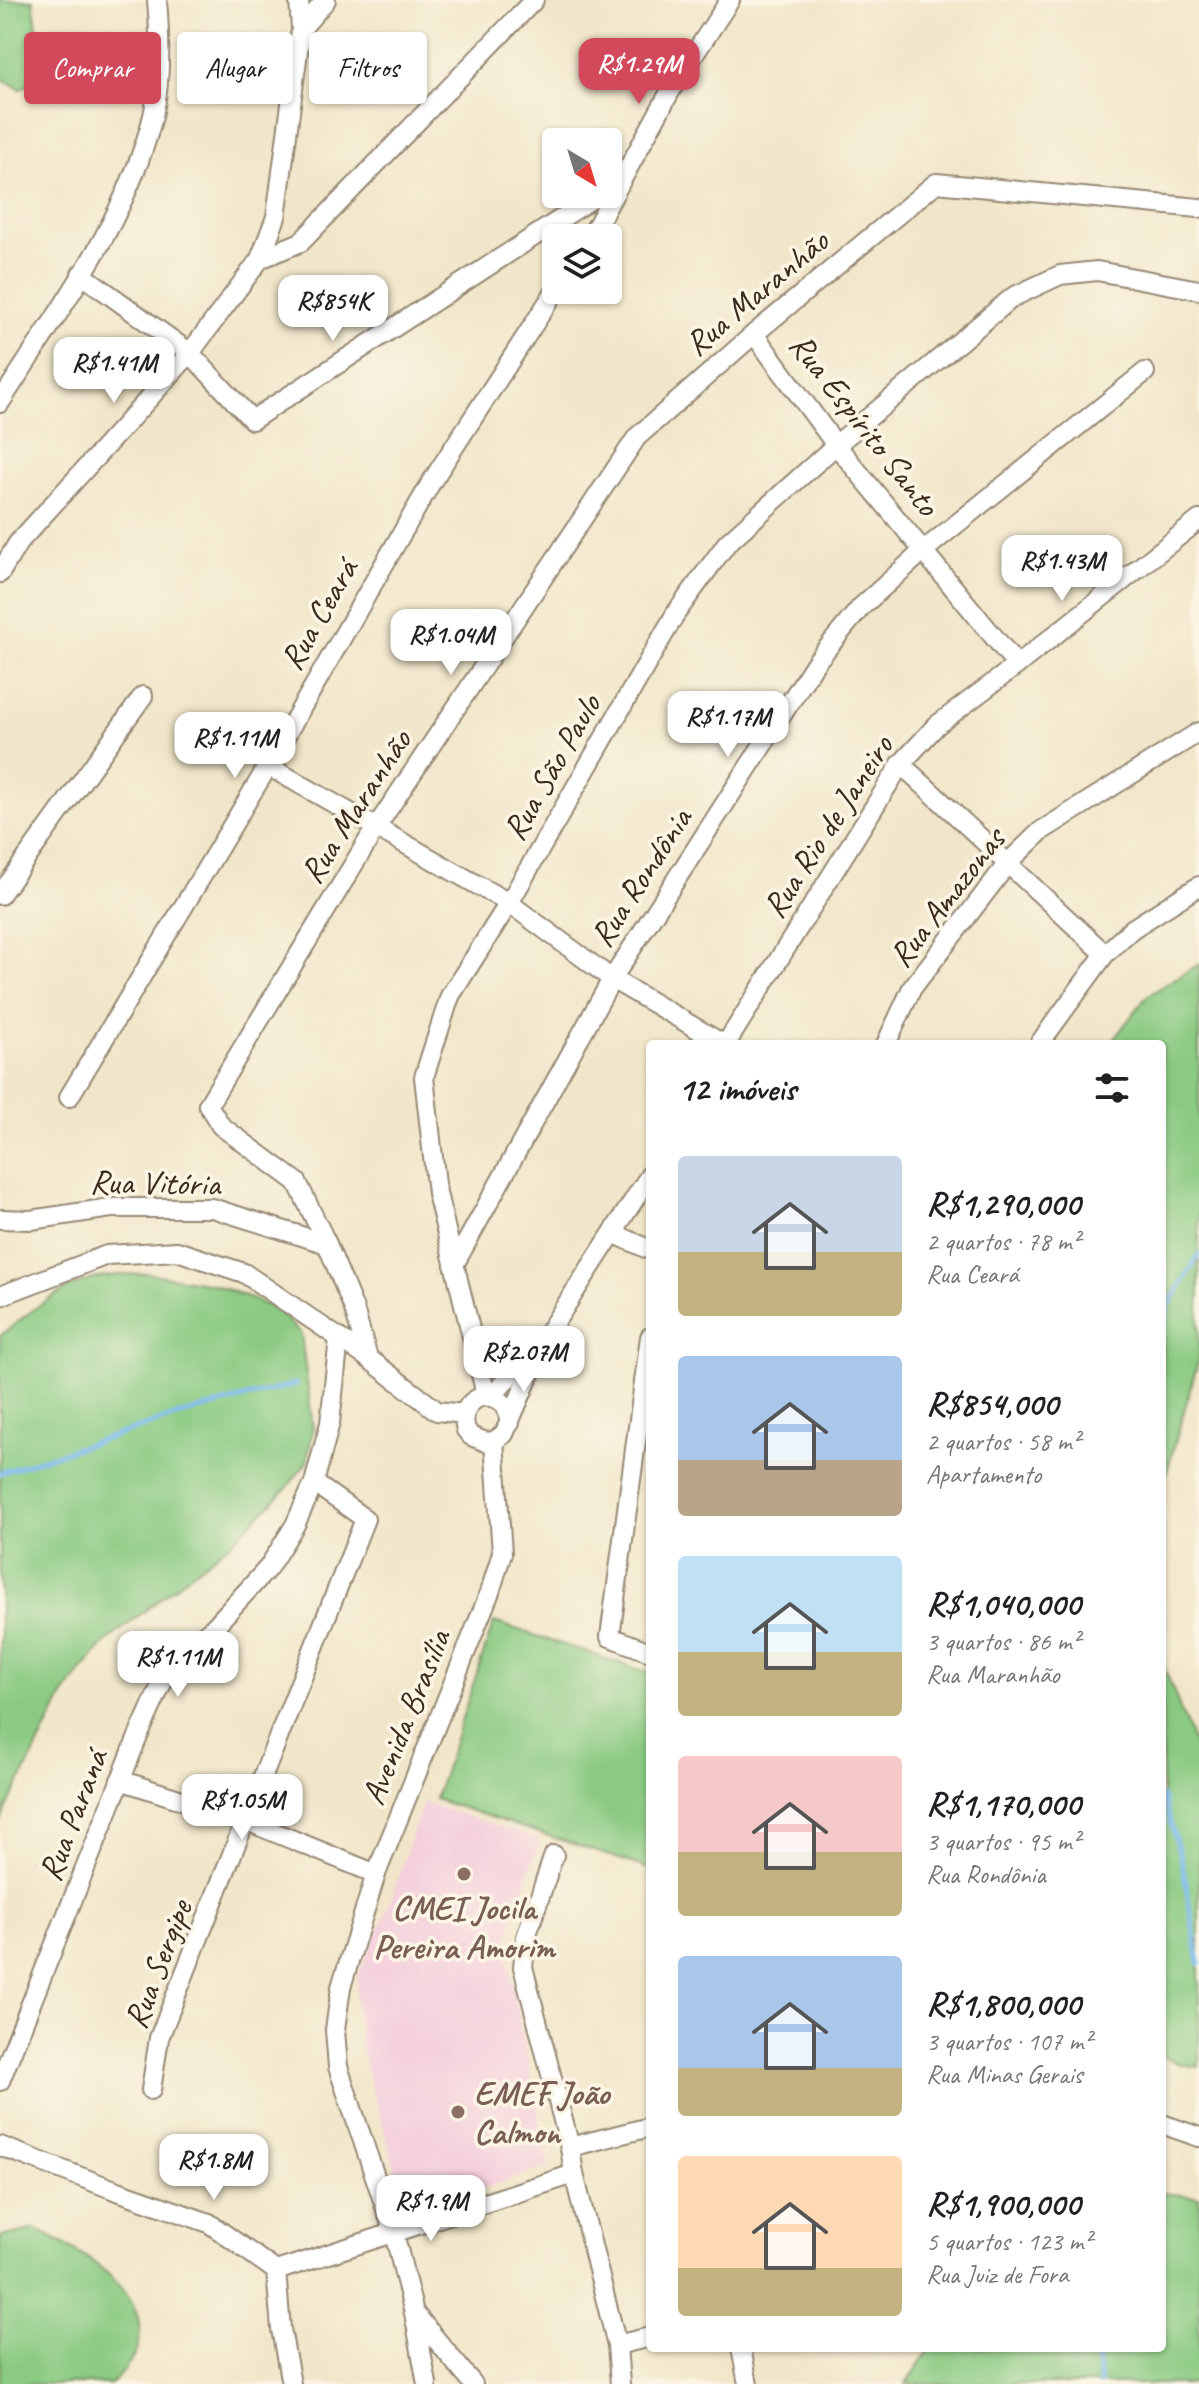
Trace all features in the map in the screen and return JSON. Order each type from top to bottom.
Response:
[{"type":"street","points":[[0,403],[103,243],[133,181],[153,114],[160,34],[157,0]]},
{"type":"street","points":[[0,573],[18,543],[190,353],[260,259],[276,217],[301,29],[299,0]]},
{"type":"street","points":[[301,29],[326,0]]},
{"type":"street","points":[[260,259],[301,242],[534,0]]},
{"type":"street","points":[[598,224],[672,88],[730,0]]},
{"type":"street","name":"Rua Maranhão","points":[[327,1244],[297,1182],[221,1126],[208,1105],[375,829],[637,437],[754,334],[936,183],[1199,208]]},
{"type":"street","points":[[81,274],[190,353],[252,420],[578,208]]},
{"type":"street","name":"Rua São Paulo","points":[[489,1396],[437,1193],[424,1077],[450,996],[509,903],[676,613],[727,543],[836,445],[1013,297],[1060,275],[1097,271],[1199,290]]},
{"type":"street","name":"Rua Ceará","points":[[69,1097],[268,766],[432,481],[547,304]]},
{"type":"street","name":"Rua Espírito Santo","points":[[754,334],[836,445],[1017,665]]},
{"type":"street","name":"Rua Rondônia","points":[[454,1265],[612,979],[816,662],[861,607],[923,551],[1145,372]]},
{"type":"street","name":"Rua Rio de Janeiro","points":[[727,1040],[901,764],[937,725],[1199,520]]},
{"type":"street","points":[[0,895],[143,696]]},
{"type":"street","name":"Rua Amazonas","points":[[888,1040],[912,988],[1008,863],[1041,831],[1199,732]]},
{"type":"street","points":[[901,764],[1105,954]]},
{"type":"street","points":[[268,766],[509,903],[612,979],[717,1040]]},
{"type":"street","points":[[1042,1040],[1105,954],[1132,929],[1199,886]]},
{"type":"street","points":[[548,1333],[489,1396],[472,1401],[464,1414],[464,1422],[471,1436],[478,1440],[494,1441],[504,1434],[548,1333],[646,1181]]},
{"type":"street","name":"Rua Vitória","points":[[0,1219],[31,1220],[111,1208],[212,1208],[327,1244]]},
{"type":"street","points":[[613,1233],[646,1248]]},
{"type":"street","points":[[327,1244],[354,1309],[368,1358]]},
{"type":"street","points":[[0,1296],[107,1255],[177,1251],[244,1273],[368,1358],[437,1411],[464,1414]]},
{"type":"street","name":"Rua Paraná","points":[[0,2081],[162,1683],[165,1665],[174,1652],[193,1644],[215,1626],[268,1568],[295,1525],[314,1483],[330,1423],[339,1338]]},
{"type":"street","points":[[646,1367],[610,1637],[646,1650]]},
{"type":"street","points":[[489,1396],[506,1406],[510,1423]]},
{"type":"street","name":"Avenida Brasília","points":[[427,2384],[414,2313],[394,2233],[338,2067],[335,2030],[341,1987],[376,1874],[490,1592],[502,1553],[494,1441]]},
{"type":"street","name":"Rua Sergipe","points":[[151,2090],[159,2038],[365,1519],[314,1483]]},
{"type":"street","points":[[120,1780],[247,1821],[376,1874]]},
{"type":"street","points":[[554,1855],[526,1937],[523,1967],[617,2345],[620,2384]]},
{"type":"street","points":[[1166,2125],[1199,2137]]},
{"type":"street","points":[[570,2147],[646,2128]]},
{"type":"street","points":[[0,2146],[209,2223],[276,2271],[281,2329],[291,2384]]},
{"type":"street","points":[[276,2271],[574,2174]]},
{"type":"street","points":[[414,2313],[473,2384]]},
{"type":"street","points":[[617,2345],[646,2338]]},
{"type":"street","points":[[742,2352],[748,2384]]},
{"type":"shaded area","name":"EMEF João Calmon","points":[[423,1802],[540,1839],[505,1946],[549,2167],[408,2212],[363,2058],[356,2007],[357,1977],[388,1908]]},
{"type":"green space","points":[[0,0],[33,0],[38,32],[24,32],[24,87],[20,89],[0,78]]},
{"type":"green space","points":[[1199,964],[1199,1358],[1166,1475],[1166,1040],[1113,1040],[1147,996]]},
{"type":"green space","points":[[146,1273],[212,1284],[245,1296],[277,1310],[301,1334],[313,1429],[307,1462],[285,1490],[237,1537],[106,1642],[84,1667],[63,1696],[0,1822],[0,1336],[37,1307],[67,1289],[94,1279]]},
{"type":"green space","points":[[494,1622],[646,1672],[646,1868],[435,1799]]},
{"type":"green space","points":[[1166,1672],[1199,1757],[1199,2067],[1166,2058]]},
{"type":"green space","points":[[1166,2193],[1199,2197],[1199,2384],[906,2384],[927,2352],[1166,2352]]},
{"type":"green space","points":[[35,2229],[71,2248],[108,2274],[134,2308],[139,2327],[137,2348],[111,2384],[0,2384],[0,2237]]},
{"type":"waterway","points":[[1166,1314],[1199,1254]]},
{"type":"waterway","points":[[0,1473],[179,1415],[296,1384]]},
{"type":"waterway","points":[[1166,1809],[1182,1861],[1199,1963]]},
{"type":"waterway","points":[[1096,2352],[1100,2384]]},
{"type":"place","name":"CMEI Jocila Pereira Amorim","points":[[464,1874]]},
{"type":"place","name":"EMEF João Calmon","points":[[458,2112]]}]
